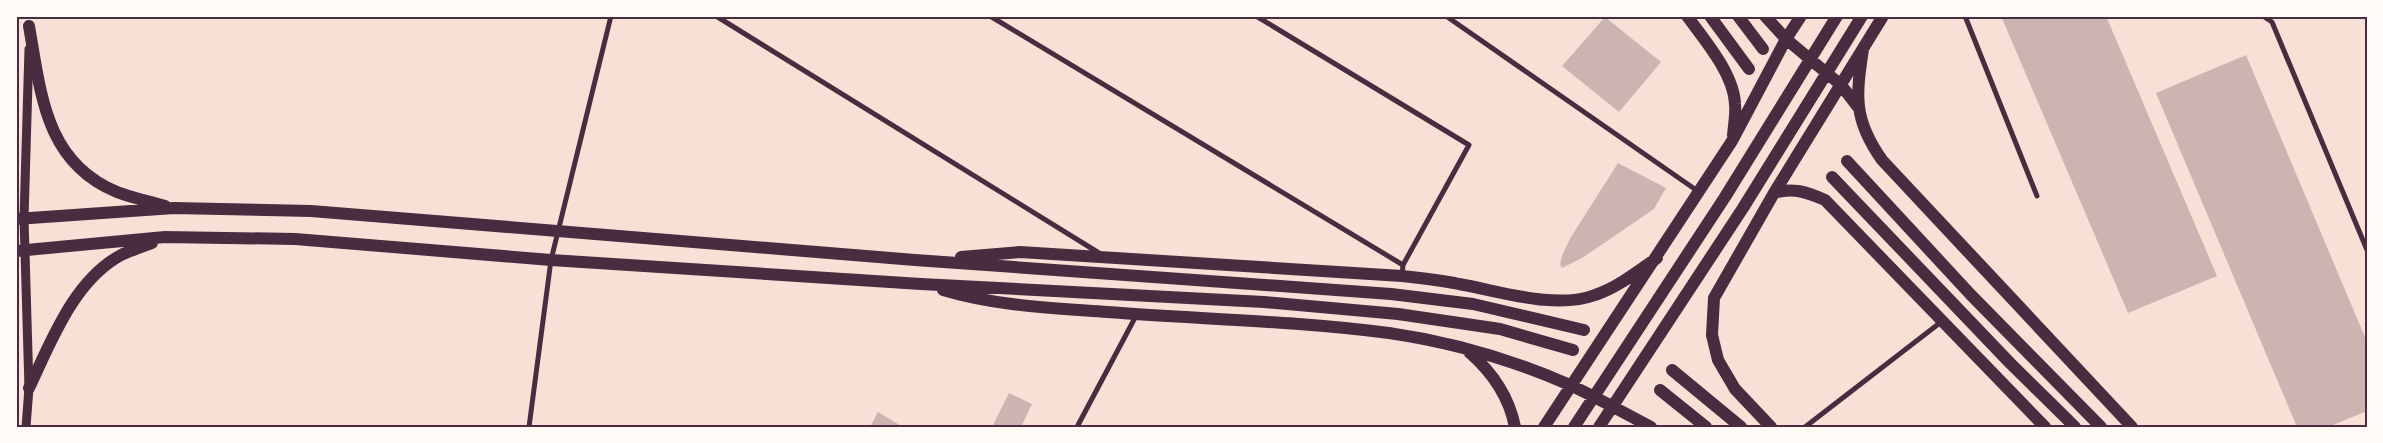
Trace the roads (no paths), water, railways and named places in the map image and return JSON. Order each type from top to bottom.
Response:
[{"type":"main road","points":[[1687,16],[1725,72],[1732,88],[1735,104],[1732,142]]},
{"type":"main road","points":[[1710,16],[1749,69]]},
{"type":"main road","points":[[1738,16],[1763,49]]},
{"type":"main road","points":[[1765,16],[1786,39],[1840,85],[1858,107]]},
{"type":"main road","points":[[1544,427],[1732,142],[1786,39],[1801,16]]},
{"type":"main road","points":[[1574,427],[1725,197],[1837,16]]},
{"type":"main road","points":[[1599,427],[1743,208],[1862,16]]},
{"type":"main road","points":[[1771,427],[1735,389],[1718,360],[1712,335],[1711,315],[1714,298],[1774,193],[1883,16]]},
{"type":"main road","points":[[29,21],[43,102],[50,126],[62,149],[92,179],[118,192],[174,208]]},
{"type":"main road","points":[[1863,49],[1857,90],[1858,107],[1867,135],[1882,160],[2132,427]]},
{"type":"main road","points":[[1847,161],[1966,288],[2101,427]]},
{"type":"main road","points":[[1832,177],[2010,363],[2075,427]]},
{"type":"main road","points":[[1774,193],[1784,190],[1806,191],[1825,200],[2045,427]]},
{"type":"main road","points":[[20,219],[174,208],[311,212],[557,230],[915,260],[1391,294],[1473,304],[1584,330]]},
{"type":"main road","points":[[21,250],[166,237],[295,238],[551,260],[921,284],[1255,302],[1398,314],[1500,329],[1573,350]]},
{"type":"main road","points":[[28,388],[71,307],[88,285],[104,268],[122,255],[166,237]]},
{"type":"main road","points":[[915,260],[1020,252],[1402,271],[1530,297],[1567,301],[1593,296],[1619,285],[1657,258]]},
{"type":"main road","points":[[921,284],[951,293],[1010,304],[1354,329],[1400,335],[1465,348],[1528,368],[1571,386],[1651,427]]},
{"type":"main road","points":[[1465,348],[1490,372],[1500,386],[1508,402],[1515,427]]},
{"type":"main road","points":[[1672,370],[1741,427]]},
{"type":"main road","points":[[1660,390],[1706,427]]},
{"type":"street","points":[[529,427],[551,260],[557,230],[612,16]]},
{"type":"street","points":[[716,16],[1106,257]]},
{"type":"street","points":[[990,16],[1402,271],[1468,145],[1256,16]]},
{"type":"street","points":[[1446,16],[1699,192]]},
{"type":"street","points":[[1965,16],[2036,196]]},
{"type":"street","points":[[2263,16],[2272,22],[2367,250]]},
{"type":"street","points":[[26,427],[28,388],[20,219],[29,21]]},
{"type":"street","points":[[1077,427],[1137,314]]},
{"type":"street","points":[[1805,427],[1943,320]]}]
